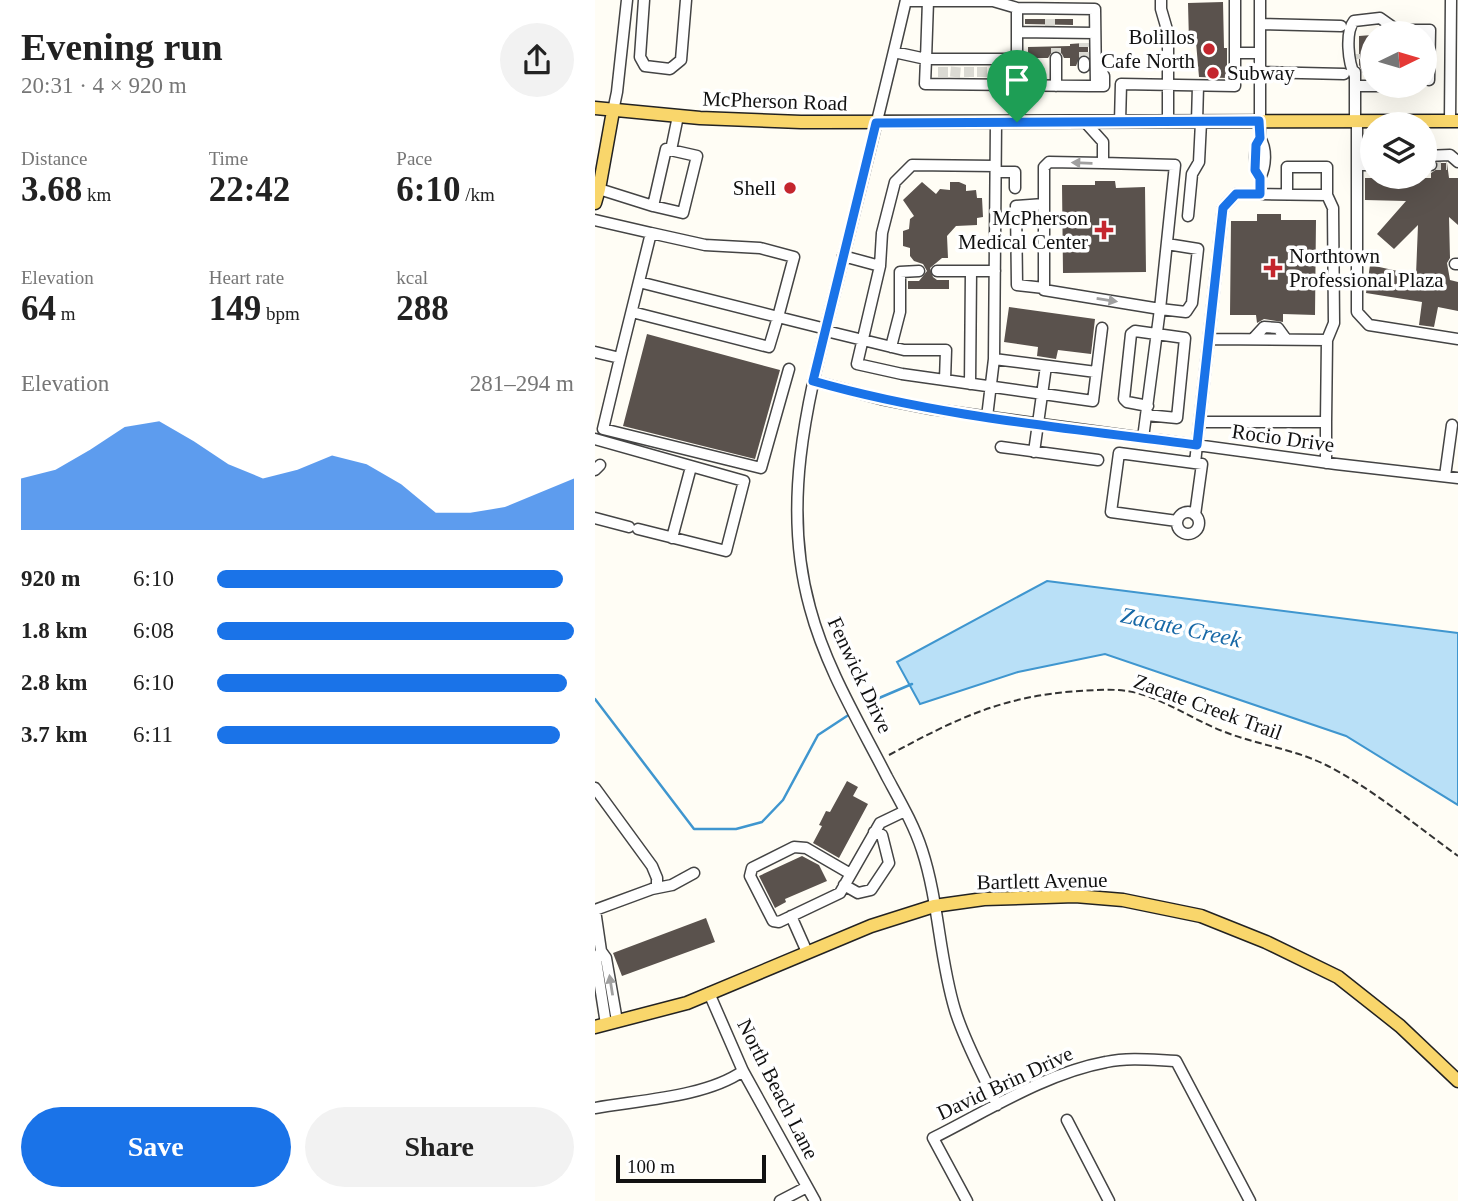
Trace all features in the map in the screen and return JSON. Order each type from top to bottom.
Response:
[{"type":"main road","name":"McPherson Road","points":[[595,108],[789,122],[1454,121]]},
{"type":"main road","points":[[595,203],[600,189],[613,111]]},
{"type":"main road","name":"Bartlett Avenue","points":[[606,1024],[687,1003],[807,951],[871,926],[934,906],[984,899],[1075,896],[1123,900],[1201,916],[1266,942],[1338,977],[1400,1026],[1458,1081]]},
{"type":"street","points":[[613,111],[627,0]]},
{"type":"street","points":[[645,0],[641,57],[645,66],[670,69],[681,60],[686,0]]},
{"type":"street","points":[[1161,0],[1168,33],[1168,122]]},
{"type":"street","points":[[1120,122],[1121,84],[1235,86],[1235,0]]},
{"type":"street","points":[[1260,0],[1260,138],[1256,145],[1255,170],[1260,178],[1260,194]]},
{"type":"street","points":[[1451,0],[1454,68],[1450,81],[1454,121]]},
{"type":"street","points":[[906,1],[993,1],[1088,37]]},
{"type":"street","name":"Fenwick Drive","points":[[906,1],[813,381],[797,471],[799,557],[818,636],[923,853],[955,1010],[997,1105]]},
{"type":"street","points":[[928,1],[925,84],[943,71],[997,72],[1017,85],[1090,86],[1087,66],[1088,37],[1095,9],[1017,32]]},
{"type":"street","points":[[1017,9],[1017,122]]},
{"type":"street","points":[[1384,21],[1380,18],[1365,18],[1354,20],[1350,26],[1350,66],[1356,121],[1357,312],[1369,325],[1458,339]]},
{"type":"street","points":[[1051,24],[1056,52],[1056,86]]},
{"type":"street","points":[[1260,24],[1341,26]]},
{"type":"street","points":[[1351,79],[1355,57],[1355,32],[1360,25]]},
{"type":"street","points":[[894,52],[926,58],[943,71],[955,72],[997,72],[1017,59]]},
{"type":"street","points":[[1235,52],[1259,53]]},
{"type":"street","points":[[1259,72],[1360,81]]},
{"type":"street","points":[[1437,80],[1450,81]]},
{"type":"street","points":[[1188,216],[1192,174],[1199,162],[1198,86]]},
{"type":"street","points":[[671,150],[677,116]]},
{"type":"street","points":[[987,417],[994,359],[996,122]]},
{"type":"street","points":[[1085,122],[1103,142],[1103,163]]},
{"type":"street","points":[[600,189],[658,207],[683,213],[697,156],[666,149],[658,207]]},
{"type":"street","points":[[1437,159],[1450,155],[1454,164]]},
{"type":"street","points":[[1015,160],[1015,188]]},
{"type":"street","points":[[1044,288],[1044,167],[1049,162],[1175,166],[1143,438]]},
{"type":"street","points":[[1015,172],[912,165],[895,182],[883,233],[880,266],[857,364],[944,380],[1093,401],[1102,328]]},
{"type":"street","points":[[1287,194],[1287,167],[1327,167],[1327,195],[1333,208],[1334,323],[1327,340],[1326,463]]},
{"type":"street","points":[[1195,463],[1223,208],[1236,194],[1327,195]]},
{"type":"street","points":[[1044,204],[1016,206],[1017,285],[1186,312],[1192,303],[1198,249],[1167,244]]},
{"type":"street","points":[[595,220],[705,245],[760,248],[794,257],[769,347],[632,312]]},
{"type":"street","points":[[651,233],[620,358],[599,428],[761,468],[789,369]]},
{"type":"street","points":[[843,256],[880,266]]},
{"type":"street","points":[[891,346],[900,312],[900,272],[919,271]]},
{"type":"street","points":[[937,271],[995,271]]},
{"type":"street","points":[[970,384],[971,271]]},
{"type":"street","points":[[639,282],[904,350],[946,350],[944,380]]},
{"type":"street","points":[[1135,331],[1157,335],[1185,338],[1177,418],[1147,410],[1124,399],[1131,334],[1135,331]]},
{"type":"street","points":[[1209,339],[1327,340]]},
{"type":"street","points":[[595,352],[620,358]]},
{"type":"street","points":[[994,359],[1096,372]]},
{"type":"street","points":[[1034,452],[1046,366]]},
{"type":"street","name":"Rocio Drive","points":[[813,381],[881,399],[987,417],[1458,478]]},
{"type":"street","points":[[1200,422],[1326,422]]},
{"type":"street","points":[[1445,476],[1452,425]]},
{"type":"street","points":[[595,518],[726,551],[744,481],[600,441],[599,463]]},
{"type":"street","points":[[1001,447],[1098,460]]},
{"type":"street","points":[[1119,453],[1202,464],[1195,515],[1199,524],[1193,533],[1186,534],[1180,531],[1177,521],[1111,512],[1119,453]]},
{"type":"street","points":[[672,538],[691,467]]},
{"type":"street","points":[[1177,521],[1185,513],[1195,515]]},
{"type":"street","points":[[618,524],[624,531],[640,534],[638,529]]},
{"type":"street","points":[[595,788],[652,866],[657,886],[652,889]]},
{"type":"street","points":[[849,873],[806,848],[794,847],[752,868],[750,876],[773,921],[779,922],[840,893],[849,873],[880,823],[905,811]]},
{"type":"street","points":[[843,885],[858,892],[871,890],[889,863],[882,835],[874,832]]},
{"type":"street","points":[[606,1024],[607,958],[601,951],[595,910],[672,884],[694,873]]},
{"type":"street","points":[[791,916],[807,951]]},
{"type":"street","points":[[601,951],[596,960],[598,997],[606,1024]]},
{"type":"street","name":"North Beach Lane","points":[[709,993],[743,1071],[815,1201]]},
{"type":"street","name":"David Brin Drive","points":[[967,1201],[933,1138],[1054,1077],[1081,1068],[1129,1059],[1176,1061],[1250,1201]]},
{"type":"street","points":[[595,1108],[709,1088],[729,1081],[743,1071]]},
{"type":"street","points":[[1067,1120],[1109,1201]]},
{"type":"street","points":[[780,1201],[807,1186]]},
{"type":"path","name":"Zacate Creek Trail","points":[[889,755],[962,718],[1011,700],[1042,694],[1094,690],[1136,692],[1226,732],[1279,747],[1327,766],[1458,856]]},
{"type":"water","points":[[1047,581],[1458,633],[1458,805],[1346,736],[1105,654],[1018,672],[920,704],[897,662]]},
{"type":"building","points":[[1223,2],[1227,78],[1199,77],[1196,42],[1189,42],[1188,3]]},
{"type":"building","points":[[1025,19],[1073,19],[1073,25],[1025,24]]},
{"type":"building","points":[[1088,43],[1088,55],[1080,56],[1076,66],[1070,66],[1070,58],[1064,58],[1057,50],[1048,58],[1028,58],[1028,47]]},
{"type":"building","points":[[1439,163],[1447,163],[1449,178],[1458,178],[1458,225],[1449,217],[1450,258],[1447,263],[1450,280],[1458,282],[1458,311],[1438,307],[1434,327],[1419,325],[1422,302],[1366,293],[1370,265],[1416,275],[1418,225],[1394,249],[1377,234],[1406,201],[1365,200],[1365,189],[1437,189]]},
{"type":"building","name":"McPherson Medical Center","points":[[1095,181],[1115,181],[1116,188],[1145,187],[1146,272],[1063,273],[1062,185],[1095,185]]},
{"type":"building","points":[[922,182],[936,194],[940,189],[950,190],[950,182],[959,182],[966,185],[966,191],[976,190],[977,198],[982,198],[983,217],[977,218],[977,225],[956,226],[947,236],[948,258],[942,258],[930,268],[937,280],[949,280],[949,289],[908,289],[908,281],[919,281],[927,271],[923,264],[914,261],[910,256],[910,248],[903,246],[903,231],[909,229],[910,219],[914,216],[903,200]]},
{"type":"building","name":"Northtown Professional Plaza","points":[[1257,214],[1281,214],[1281,220],[1316,220],[1315,315],[1283,314],[1283,322],[1264,319],[1257,323],[1256,315],[1230,315],[1231,221],[1257,221]]},
{"type":"building","points":[[1009,307],[1095,319],[1091,354],[1058,350],[1056,359],[1037,356],[1038,347],[1004,342]]},
{"type":"building","points":[[647,334],[780,370],[755,459],[623,426]]},
{"type":"building","points":[[847,781],[858,787],[853,796],[868,804],[839,858],[813,843],[826,811],[830,812]]},
{"type":"building","points":[[802,856],[819,865],[827,881],[785,899],[786,902],[775,908],[759,876]]},
{"type":"building","points":[[706,918],[715,942],[622,976],[613,953]]},
{"type":"waterway","name":"Zacate Creek","points":[[865,704],[912,684]]},
{"type":"waterway","name":"Zacate Creek","points":[[595,699],[694,829],[736,829],[762,822],[783,800],[818,735],[850,714]]},
{"type":"tunnel","points":[[1050,19],[1050,27]]},
{"type":"tunnel","points":[[1084,43],[1084,62]]},
{"type":"tunnel","points":[[1056,46],[1056,58]]},
{"type":"tunnel","points":[[1355,54],[1355,59]]},
{"type":"tunnel","points":[[943,66],[943,77]]},
{"type":"tunnel","points":[[955,77],[956,66]]},
{"type":"tunnel","points":[[969,66],[969,77]]},
{"type":"tunnel","points":[[982,66],[982,77]]},
{"type":"tunnel","points":[[997,66],[997,77]]},
{"type":"tunnel","points":[[1437,165],[1447,165]]},
{"type":"place","name":"Bolillos Cafe North","points":[[1209,49]]},
{"type":"place","name":"Subway","points":[[1213,73]]},
{"type":"place","name":"Shell","points":[[790,188]]},
{"type":"place","name":"McPherson Medical Center","points":[[1104,230]]},
{"type":"place","name":"Northtown Professional Plaza","points":[[1273,268]]},
{"type":"route","points":[[1259,121],[1260,138],[1256,145],[1255,170],[1260,178],[1260,194],[1236,194],[1223,208],[1197,445],[932,409],[813,381],[876,123],[1017,122],[1259,121]]}]
